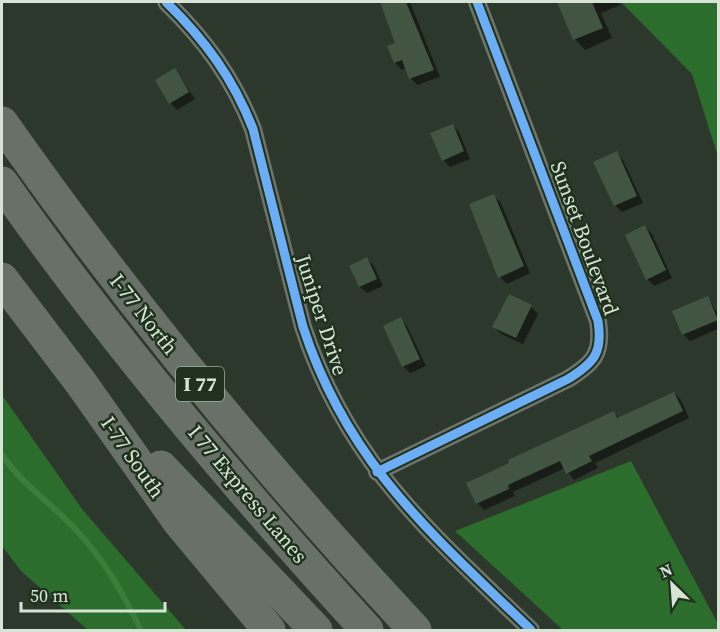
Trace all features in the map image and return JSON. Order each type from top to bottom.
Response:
[{"type":"highway","name":"I-77 North","points":[[2,123],[101,258],[202,387],[300,503],[415,630]]},
{"type":"highway","name":"I 77 Express Lanes","points":[[2,183],[134,359],[291,547],[367,630]]},
{"type":"highway","name":"I-77 South","points":[[2,279],[81,383],[179,522],[269,630]]},
{"type":"highway","name":"I 77 Express Lanes","points":[[81,383],[316,630]]},
{"type":"street","name":"Juniper Drive","points":[[166,2],[194,29],[214,54],[243,103],[253,129],[294,299],[313,358],[341,419],[377,472],[424,526],[531,630]]},
{"type":"street","name":"Sunset Boulevard","points":[[377,472],[568,379],[589,366],[599,348],[601,337],[598,321],[477,2]]},
{"type":"green space","points":[[621,2],[718,2],[718,157],[692,74]]},
{"type":"green space","points":[[2,395],[82,509],[186,630],[88,630],[21,571],[2,546]]},
{"type":"green space","points":[[631,461],[718,624],[718,630],[563,630],[455,531]]},
{"type":"building","points":[[380,2],[406,2],[434,70],[409,79],[402,60],[394,63],[387,46],[395,43]]},
{"type":"building","points":[[557,2],[592,2],[603,28],[573,40]]},
{"type":"building","points":[[175,68],[189,92],[169,104],[155,80]]},
{"type":"building","points":[[453,124],[464,151],[442,161],[430,133]]},
{"type":"building","points":[[617,151],[637,196],[614,206],[593,162]]},
{"type":"building","points":[[494,194],[524,266],[498,278],[469,204]]},
{"type":"building","points":[[645,225],[666,270],[646,280],[625,235]]},
{"type":"building","points":[[367,257],[377,279],[359,287],[349,266]]},
{"type":"building","points":[[509,294],[532,305],[516,338],[492,327]]},
{"type":"building","points":[[708,296],[718,320],[682,335],[672,311]]},
{"type":"building","points":[[401,317],[420,359],[402,367],[383,326]]},
{"type":"building","points":[[674,392],[683,411],[589,456],[592,461],[566,474],[560,461],[508,485],[509,489],[476,504],[466,483],[509,463],[508,460],[614,411],[617,418]]},
{"type":"waterway","points":[[2,455],[28,485],[67,521],[96,553],[120,590],[141,630]]},
{"type":"cycle path","points":[[166,2],[217,61],[245,110],[253,129],[303,327],[322,375],[344,418],[369,458],[396,494],[427,528],[531,630]]},
{"type":"cycle path","points":[[377,472],[568,379],[584,368],[598,349],[598,321],[477,2]]}]
